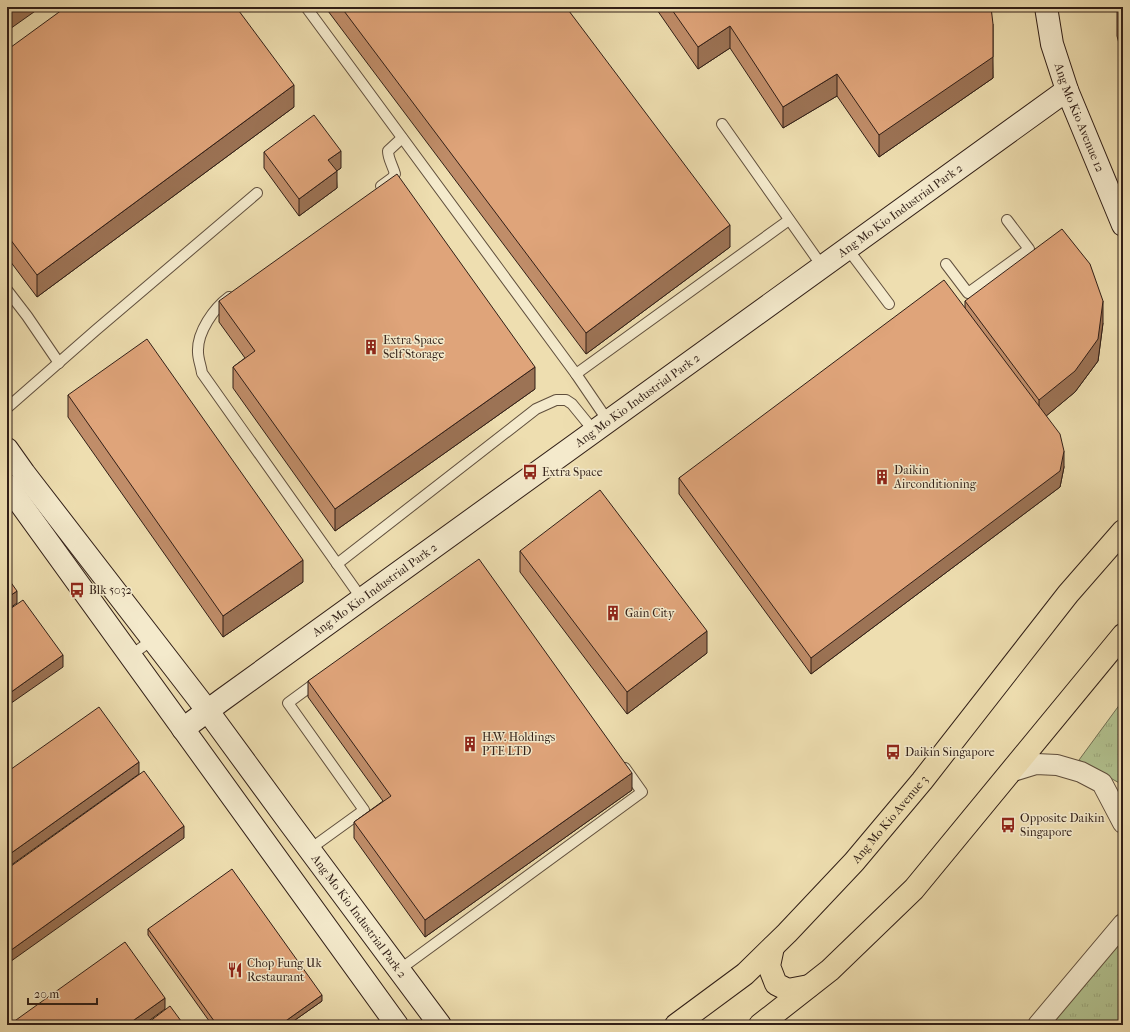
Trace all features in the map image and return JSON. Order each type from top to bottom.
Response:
[{"type":"highway","name":"Ang Mo Kio Avenue 3","points":[[676,1025],[745,974],[773,947],[859,856],[922,781],[1068,594],[1123,532]]},
{"type":"highway","points":[[760,1025],[830,970],[914,889],[1123,635]]},
{"type":"highway","points":[[773,947],[769,966],[776,984],[788,990],[809,986]]},
{"type":"street","name":"Ang Mo Kio Avenue 12","points":[[1046,7],[1052,44],[1067,90],[1123,225]]},
{"type":"street","name":"Ang Mo Kio Industrial Park 2","points":[[184,729],[207,710],[1067,90]]},
{"type":"street","name":"Ang Mo Kio Industrial Park 2","points":[[7,450],[14,480],[130,656],[397,1025]]},
{"type":"street","name":"Ang Mo Kio Industrial Park 2","points":[[14,480],[152,640],[207,710],[440,1025]]},
{"type":"street","points":[[1010,772],[1036,764],[1056,765],[1081,772],[1102,783],[1123,823]]},
{"type":"street","points":[[1038,1025],[1123,924]]},
{"type":"lane","points":[[306,7],[576,374],[601,426]]},
{"type":"lane","points":[[722,124],[822,266]]},
{"type":"lane","points":[[373,192],[395,174],[394,166],[388,151],[402,138]]},
{"type":"lane","points":[[7,408],[257,193]]},
{"type":"lane","points":[[576,374],[789,220]]},
{"type":"lane","points":[[946,264],[968,293],[1029,249],[1007,220]]},
{"type":"lane","points":[[847,248],[889,304]]},
{"type":"lane","points":[[239,289],[220,303],[201,331],[198,351],[202,373],[362,599]]},
{"type":"lane","points":[[7,290],[59,362]]},
{"type":"lane","points":[[337,564],[536,409],[556,400],[566,400],[601,426]]},
{"type":"lane","points":[[130,656],[152,640]]},
{"type":"lane","points":[[310,849],[364,810],[288,703],[327,675]]},
{"type":"lane","points":[[399,970],[642,792],[619,759]]},
{"type":"green space","points":[[1123,700],[1123,794],[1121,784],[1079,760]]},
{"type":"green space","points":[[1123,938],[1123,1025],[1049,1025]]},
{"type":"building","points":[[66,7],[236,7],[294,85],[37,275],[7,235],[7,50]]},
{"type":"building","points":[[341,7],[566,7],[730,225],[586,333]]},
{"type":"building","points":[[670,7],[991,7],[993,24],[993,57],[879,135],[837,74],[783,107],[730,26],[698,47]]},
{"type":"building","points":[[1117,7],[1123,7],[1123,29]]},
{"type":"building","points":[[314,115],[341,151],[328,160],[337,171],[299,199],[264,152]]},
{"type":"building","name":"Extra Space Self Storage","points":[[397,174],[535,367],[335,509],[233,367],[255,351],[219,301]]},
{"type":"building","points":[[1062,229],[1090,264],[1103,301],[1098,339],[1075,371],[1039,400],[965,301]]},
{"type":"building","name":"Daikin Airconditioning","points":[[944,280],[1060,434],[1064,451],[1060,471],[811,658],[679,478]]},
{"type":"building","points":[[147,339],[303,560],[223,616],[68,395]]},
{"type":"building","name":"Gain City","points":[[600,490],[707,631],[627,692],[520,551]]},
{"type":"building","name":"H.W. Holdings PTE LTD","points":[[479,559],[632,773],[425,920],[354,822],[391,796],[308,681]]},
{"type":"building","points":[[7,577],[17,591],[7,598]]},
{"type":"building","points":[[23,600],[63,655],[7,695],[7,611]]},
{"type":"building","points":[[99,707],[139,762],[7,856],[7,772]]},
{"type":"building","points":[[144,771],[184,826],[7,953],[7,869]]},
{"type":"building","points":[[232,869],[322,995],[280,1025],[217,1025],[148,929]]},
{"type":"building","points":[[125,942],[165,998],[127,1025],[9,1025]]},
{"type":"building","points":[[170,1006],[184,1025],[145,1025]]},
{"type":"place","name":"Extra Space Self Storage","points":[[371,347]]},
{"type":"place","name":"Extra Space","points":[[530,472]]},
{"type":"place","name":"Daikin Airconditioning","points":[[882,477]]},
{"type":"place","name":"Blk 5032","points":[[77,590]]},
{"type":"place","name":"Gain City","points":[[613,613]]},
{"type":"place","name":"H.W. Holdings PTE LTD","points":[[470,744]]},
{"type":"place","name":"Daikin Singapore","points":[[893,752]]},
{"type":"place","name":"Opposite Daikin Singapore","points":[[1008,825]]},
{"type":"place","name":"Chop Fung Uk Restaurant","points":[[235,970]]}]
